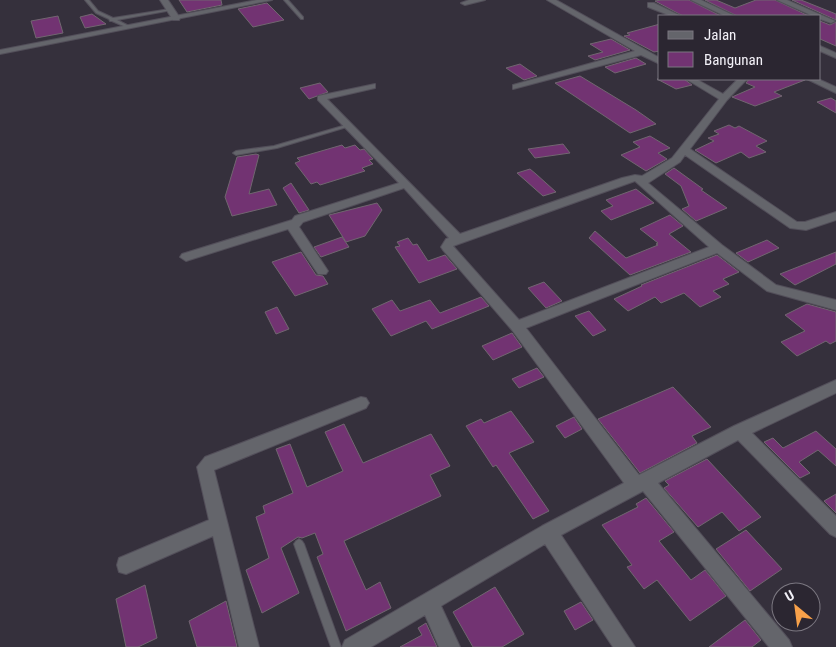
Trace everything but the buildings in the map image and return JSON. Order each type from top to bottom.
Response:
[{"type":"street","points":[[164,0],[176,18]]},
{"type":"street","points":[[0,52],[268,0]]},
{"type":"street","points":[[465,4],[481,0]]},
{"type":"street","points":[[695,0],[729,15]]},
{"type":"street","points":[[781,0],[833,19]]},
{"type":"street","points":[[555,1],[658,61]]},
{"type":"street","points":[[651,5],[675,15]]},
{"type":"street","points":[[821,25],[833,19]]},
{"type":"street","points":[[821,48],[836,56]]},
{"type":"street","points":[[516,88],[642,52]]},
{"type":"street","points":[[692,80],[724,98]]},
{"type":"street","points":[[742,80],[724,98],[676,160],[644,180],[634,178],[626,180],[447,244],[449,250],[517,326],[641,482],[782,647]]},
{"type":"street","points":[[813,80],[836,90]]},
{"type":"street","points":[[372,86],[321,98],[458,240]]},
{"type":"street","points":[[684,150],[794,225],[806,226],[836,216]]},
{"type":"street","points":[[644,180],[642,184],[718,248],[777,291],[836,305]]},
{"type":"street","points":[[186,256],[295,223],[306,217],[406,184]]},
{"type":"street","points":[[295,223],[294,227],[322,272]]},
{"type":"street","points":[[517,326],[718,248]]},
{"type":"street","points":[[352,647],[429,604],[548,532],[641,482],[740,431],[835,388]]},
{"type":"street","points":[[249,647],[204,471],[207,464],[361,403]]},
{"type":"street","points":[[740,431],[836,528]]},
{"type":"street","points":[[126,564],[218,526]]},
{"type":"street","points":[[548,532],[625,647]]},
{"type":"street","points":[[429,604],[450,647]]},
{"type":"lane","points":[[87,0],[97,12],[128,27]]},
{"type":"lane","points":[[286,0],[302,18]]},
{"type":"lane","points":[[111,20],[170,10]]},
{"type":"lane","points":[[236,153],[275,147],[348,126]]},
{"type":"lane","points":[[299,544],[336,647]]}]
